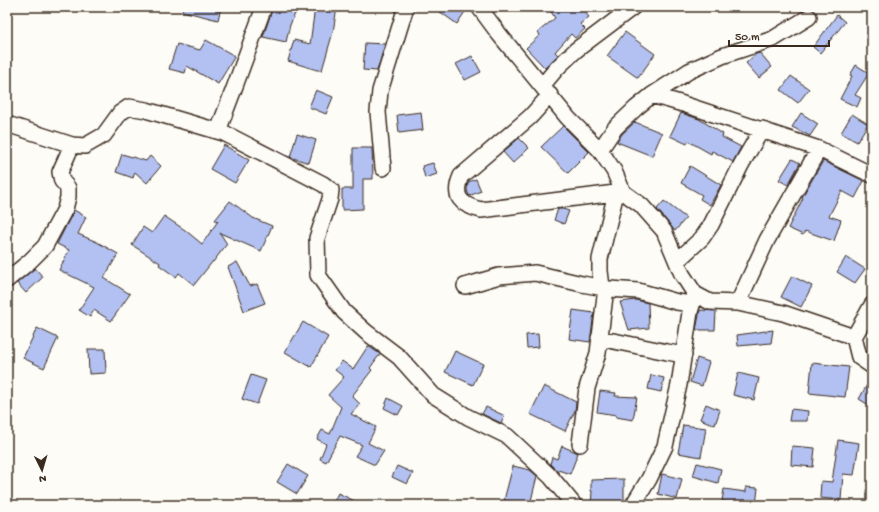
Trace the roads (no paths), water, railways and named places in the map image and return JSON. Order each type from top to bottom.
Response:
[{"type":"street","points":[[218,131],[264,7]]},
{"type":"street","points":[[383,168],[378,112],[380,91],[406,7]]},
{"type":"street","points":[[479,7],[499,34],[568,118],[600,150],[614,171],[620,192],[600,259],[600,271],[604,287],[598,353],[587,388],[580,444]]},
{"type":"street","points":[[633,7],[576,50],[557,68],[530,117],[461,176],[457,187],[459,198],[469,207],[481,210],[620,192],[641,205],[664,230],[694,299],[690,312],[679,385],[665,446],[649,479],[633,505]]},
{"type":"street","points":[[600,150],[615,128],[636,108],[652,95],[689,71],[722,56],[774,39],[809,17]]},
{"type":"street","points":[[652,95],[762,129],[819,149],[872,175]]},
{"type":"street","points":[[7,124],[72,145],[85,146],[104,135],[120,113],[129,107],[146,110],[224,133],[324,184],[331,190],[330,199],[317,238],[318,274],[344,312],[366,332],[399,357],[433,395],[468,417],[507,436],[552,477],[574,505]]},
{"type":"street","points":[[677,261],[702,238],[711,225],[740,165],[762,129]]},
{"type":"street","points":[[7,280],[29,262],[45,246],[65,209],[68,197],[68,188],[62,181],[60,172],[72,145]]},
{"type":"street","points":[[738,303],[767,240],[819,149]]},
{"type":"street","points":[[465,286],[498,276],[535,272],[604,287],[638,291],[677,302],[694,299],[710,302],[738,303],[783,313],[854,337]]},
{"type":"street","points":[[872,305],[854,337],[859,357],[872,366]]},
{"type":"street","points":[[599,338],[684,355]]}]
